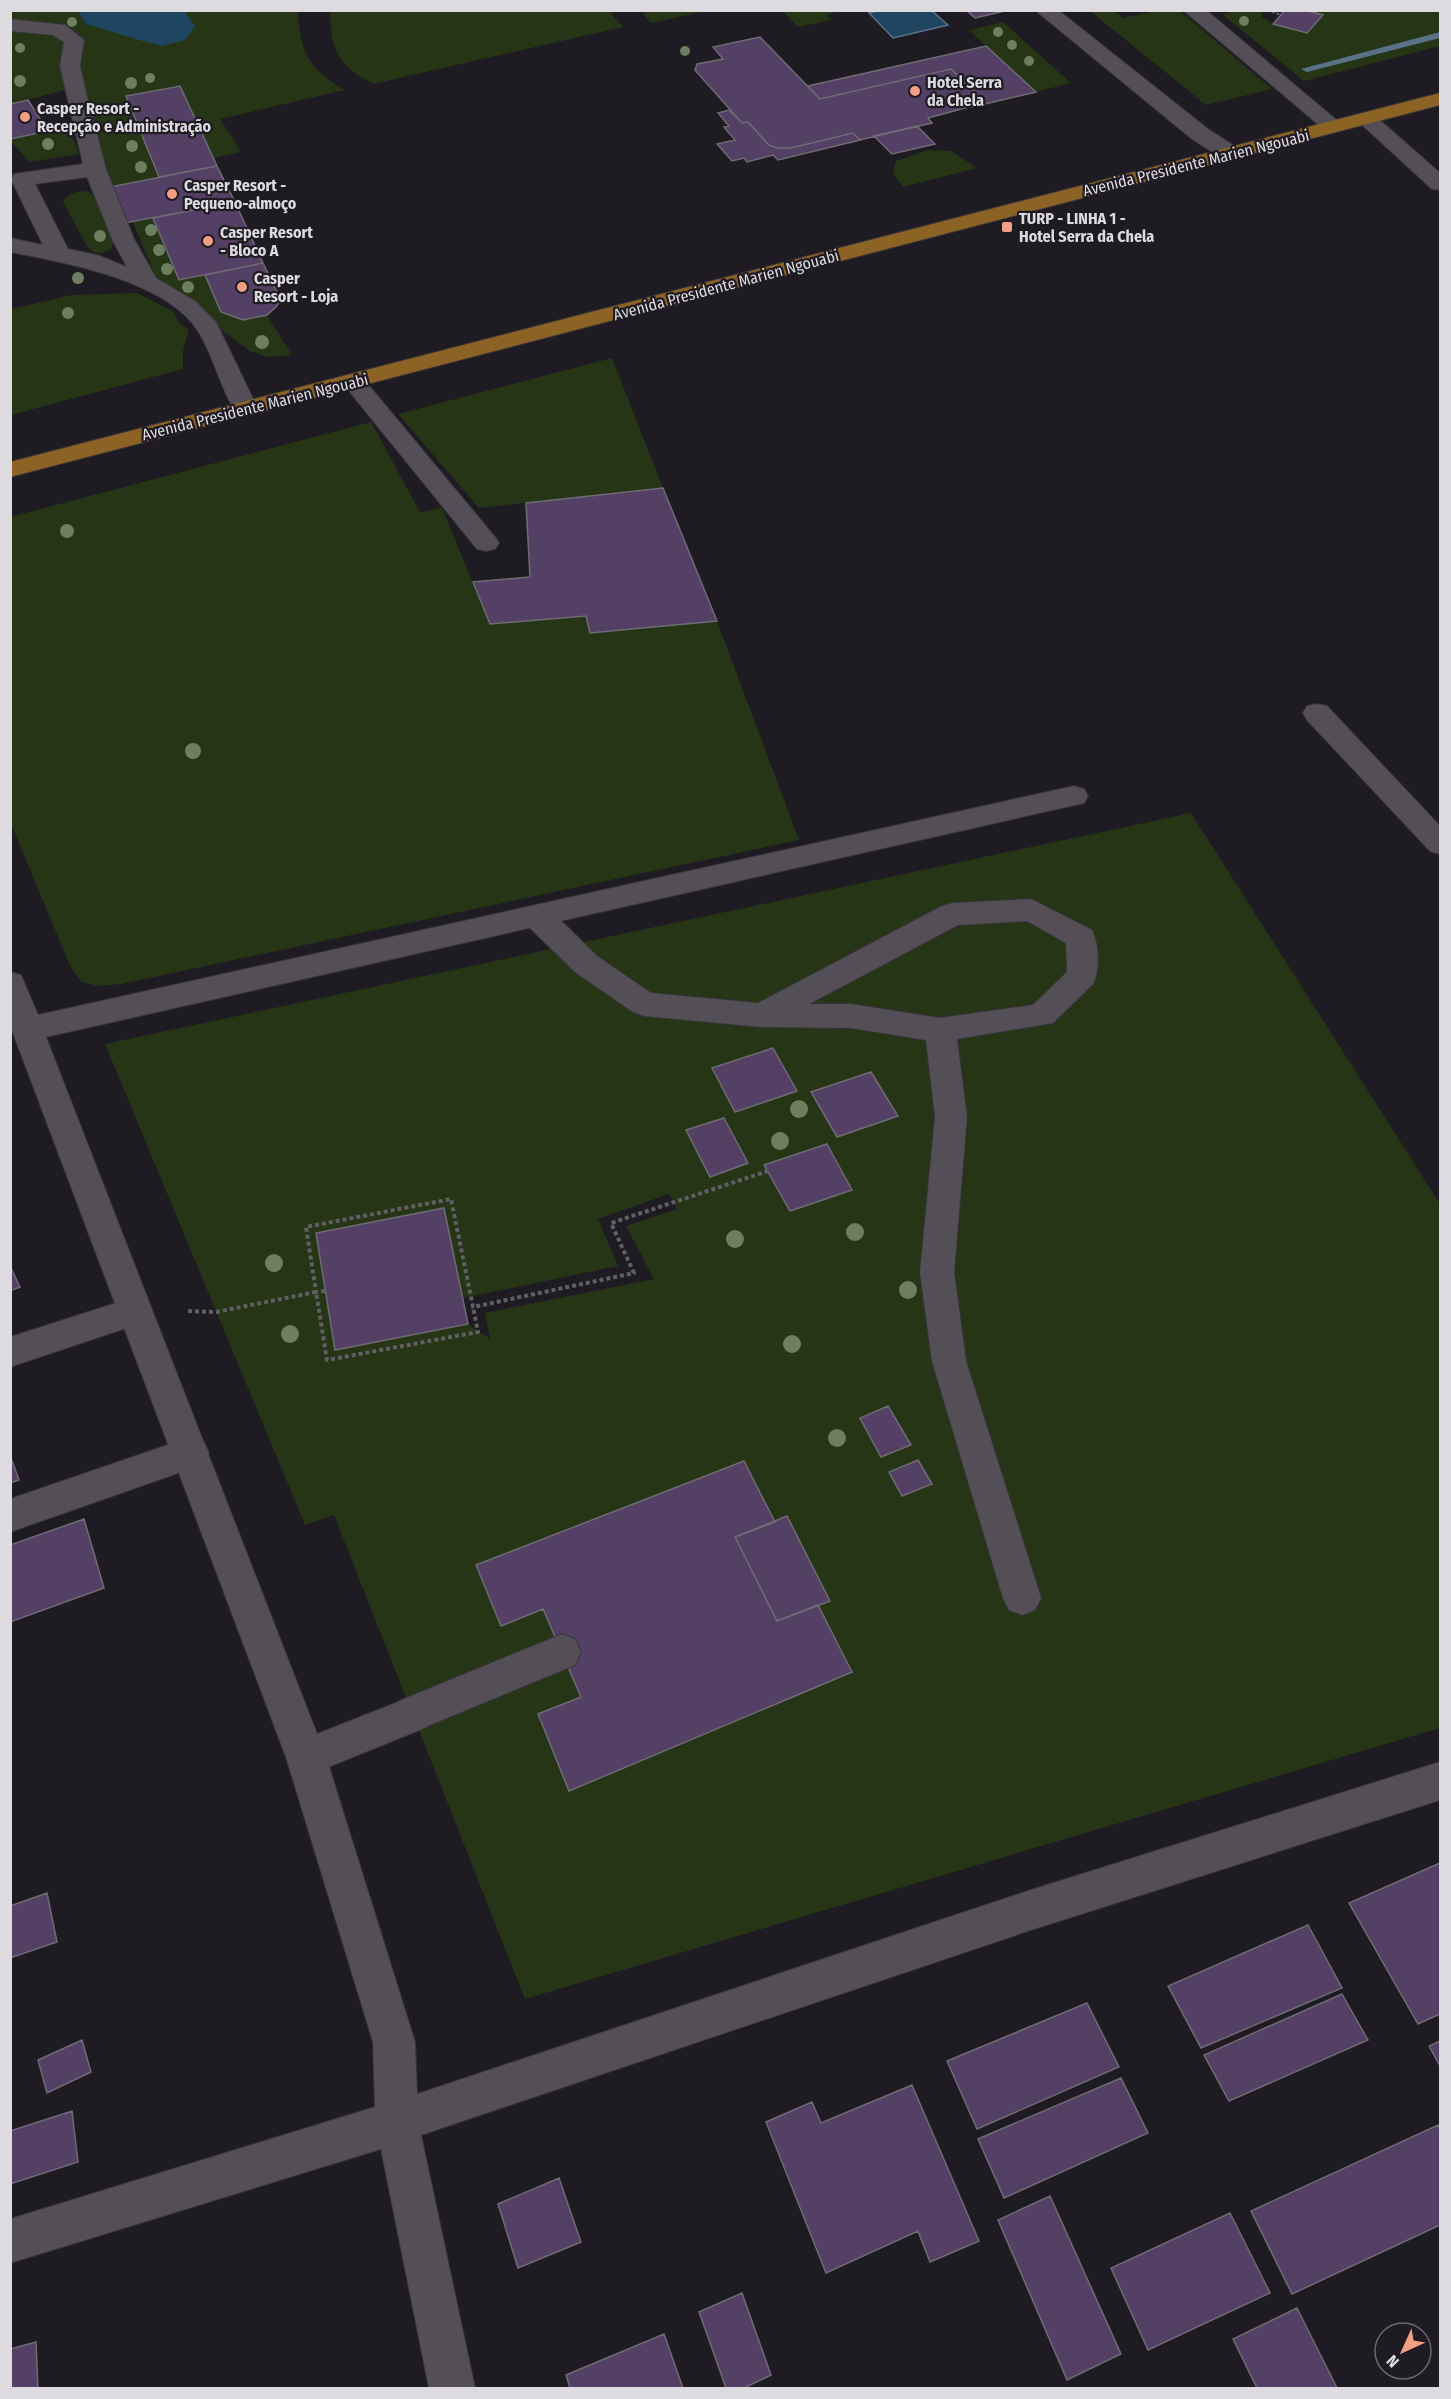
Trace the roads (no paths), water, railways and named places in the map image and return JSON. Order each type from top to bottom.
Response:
[{"type":"main road","name":"Avenida Presidente Marien Ngouabi","points":[[10,470],[1440,99]]},
{"type":"street","points":[[1045,10],[1200,134],[1231,154]]},
{"type":"street","points":[[1193,10],[1333,128]]},
{"type":"street","points":[[10,26],[58,29],[74,40],[69,66],[95,169],[123,239],[147,282]]},
{"type":"street","points":[[1367,119],[1440,184]]},
{"type":"street","points":[[59,254],[22,179],[95,169]]},
{"type":"street","points":[[10,245],[89,260],[147,282],[187,306],[208,327],[246,409]]},
{"type":"street","points":[[353,381],[486,543]]},
{"type":"street","points":[[1317,713],[1440,844]]},
{"type":"street","points":[[29,1029],[1074,796]]},
{"type":"street","points":[[538,917],[586,964],[644,1004],[762,1015],[850,1016],[940,1030],[1042,1015],[1082,976],[1081,938],[1030,910],[953,914],[762,1015]]},
{"type":"street","points":[[10,983],[306,1756],[394,2043],[397,2122],[452,2388]]},
{"type":"street","points":[[940,1030],[951,1117],[937,1272],[949,1361],[1022,1598]]},
{"type":"street","points":[[10,1352],[135,1311]]},
{"type":"street","points":[[10,1516],[191,1454]]},
{"type":"street","points":[[306,1756],[562,1652]]},
{"type":"street","points":[[10,2241],[397,2122],[1034,1909],[1440,1781]]},
{"type":"water","points":[[882,10],[932,11],[948,25],[893,38],[869,13]]},
{"type":"waterway","points":[[109,10],[162,26]]},
{"type":"waterway","points":[[1307,69],[1440,35]]},
{"type":"place","name":"Hotel Serra da Chela","points":[[915,91]]},
{"type":"place","name":"Casper Resort - Recepção e Administração","points":[[25,117]]},
{"type":"place","name":"Casper Resort - Pequeno-almoço","points":[[172,194]]},
{"type":"place","name":"TURP - LINHA 1 - Hotel Serra da Chela","points":[[1007,227]]},
{"type":"place","name":"Casper Resort - Bloco A","points":[[208,241]]},
{"type":"place","name":"Casper Resort - Loja","points":[[242,287]]}]
